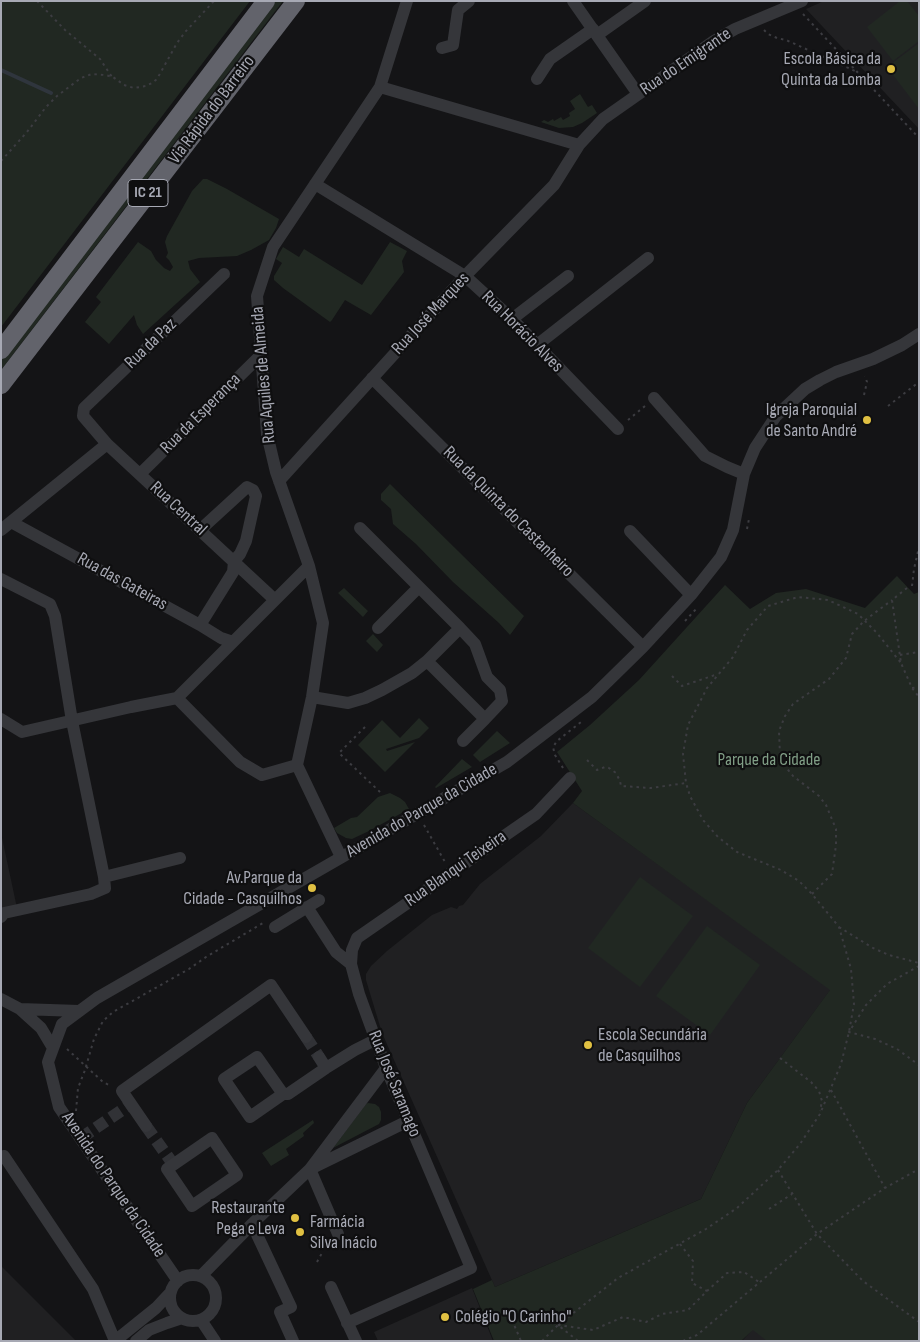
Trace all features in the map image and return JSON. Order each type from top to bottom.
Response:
[{"type":"highway","name":"Via Rápida do Barreiro","points":[[1,350],[266,1]]},
{"type":"highway","name":"Via Rápida do Barreiro","points":[[1,385],[296,1]]},
{"type":"street","name":"Rua Aquiles de Almeida","points":[[297,765],[312,697],[323,623],[309,566],[276,472],[267,434],[257,296],[273,247],[380,87],[407,1]]},
{"type":"street","points":[[442,48],[453,45],[458,10],[469,1]]},
{"type":"street","points":[[573,1],[638,94]]},
{"type":"street","points":[[537,80],[550,59],[644,1]]},
{"type":"street","name":"Rua do Emigrante","points":[[561,139],[603,119],[714,41],[735,29],[801,2]]},
{"type":"street","points":[[380,87],[579,145]]},
{"type":"street","name":"Rua do Emigrante","points":[[579,145],[603,119]]},
{"type":"street","name":"Rua José Marques","points":[[279,481],[465,276],[554,185],[579,145]]},
{"type":"street","name":"Rua Horácio Alves","points":[[315,184],[465,276],[512,319],[618,429]]},
{"type":"street","points":[[537,345],[648,258]]},
{"type":"street","name":"Rua da Paz","points":[[83,416],[84,408],[224,274]]},
{"type":"street","points":[[512,319],[568,276]]},
{"type":"street","name":"Avenida do Parque da Cidade","points":[[178,1281],[59,1107],[48,1062],[62,1024],[97,998],[507,762],[592,697],[692,595],[721,557],[733,530],[744,474],[755,448],[776,416],[805,389],[820,380],[836,372],[873,359],[902,345],[919,334]]},
{"type":"street","name":"Rua da Esperança","points":[[140,474],[262,354]]},
{"type":"street","name":"Rua da Quinta do Castanheiro","points":[[372,378],[643,647]]},
{"type":"street","points":[[654,398],[705,456],[727,468],[744,474]]},
{"type":"street","name":"Rua Central","points":[[83,416],[107,444],[275,600]]},
{"type":"street","points":[[6,526],[107,444]]},
{"type":"street","points":[[200,530],[247,488],[253,490],[256,496],[246,541],[240,554],[234,561],[233,572],[200,625]]},
{"type":"street","name":"Rua das Gateiras","points":[[6,526],[200,625],[221,638],[233,642]]},
{"type":"street","points":[[360,528],[475,644],[487,676],[500,690],[502,701],[463,741]]},
{"type":"street","points":[[630,531],[692,595]]},
{"type":"street","points":[[1,719],[22,732],[177,698],[309,566]]},
{"type":"street","points":[[1,579],[50,604],[56,616],[72,721],[105,888],[91,894],[2,913]]},
{"type":"street","points":[[378,628],[419,587]]},
{"type":"street","points":[[312,697],[348,703],[365,698],[412,673],[460,628]]},
{"type":"street","points":[[426,661],[485,719]]},
{"type":"street","points":[[177,698],[240,762],[262,774],[297,765],[341,857]]},
{"type":"street","name":"Rua Blanqui Teixeira","points":[[351,964],[352,950],[357,938],[536,814],[570,778]]},
{"type":"street","points":[[104,877],[180,858]]},
{"type":"street","points":[[275,927],[319,900]]},
{"type":"street","points":[[307,907],[336,952],[351,964]]},
{"type":"street","name":"Rua José Saramago","points":[[347,1323],[471,1268],[386,1068],[359,994],[351,964]]},
{"type":"street","points":[[146,1126],[122,1091],[271,985],[306,1037]]},
{"type":"street","points":[[1,999],[20,1008],[42,1028],[54,1045]]},
{"type":"street","points":[[20,1008],[79,1011]]},
{"type":"street","points":[[282,1094],[257,1056],[224,1079],[250,1117],[282,1094],[288,1094],[322,1062],[355,1050],[375,1040]]},
{"type":"street","points":[[201,1276],[310,1169],[386,1068]]},
{"type":"street","points":[[310,1169],[408,1121]]},
{"type":"street","points":[[212,1138],[237,1175],[192,1206],[167,1169],[212,1138]]},
{"type":"street","points":[[4,1156],[93,1288],[115,1341],[156,1308],[170,1293],[175,1282],[182,1277],[193,1274],[201,1276],[211,1283],[215,1290],[216,1301],[208,1316],[201,1320],[192,1321],[177,1315],[172,1309],[170,1293]]},
{"type":"street","points":[[310,1169],[338,1234]]},
{"type":"street","points":[[252,1224],[291,1307],[280,1312],[293,1341]]},
{"type":"street","points":[[331,1287],[356,1341]]},
{"type":"street","points":[[136,1341],[149,1330],[182,1318]]},
{"type":"street","points":[[201,1320],[215,1341]]},
{"type":"path","points":[[36,1],[65,30],[100,59],[113,77],[124,85],[134,88],[152,83],[161,73],[177,43],[186,31],[214,1]]},
{"type":"path","points":[[801,2],[803,14],[919,138]]},
{"type":"path","points":[[754,21],[768,34],[786,40],[857,72]]},
{"type":"path","points":[[1,160],[27,132],[46,107],[76,81],[92,74],[113,77]]},
{"type":"path","points":[[864,374],[867,382],[864,395]]},
{"type":"path","points":[[888,406],[919,382]]},
{"type":"path","points":[[618,429],[654,398]]},
{"type":"path","points":[[912,586],[919,547]]},
{"type":"path","points":[[812,894],[832,874],[836,829],[826,805],[819,796],[792,776],[785,766],[780,756],[779,731],[785,716],[793,704],[829,679],[846,658],[852,634],[864,621],[907,588]]},
{"type":"path","points":[[919,697],[912,688],[901,663],[877,633],[858,614],[828,600],[798,597],[768,606],[747,630],[733,657],[707,688],[688,725],[683,754],[686,783],[690,796],[704,820],[718,837],[737,852],[781,870],[799,881],[839,927],[873,948],[919,964]]},
{"type":"path","points":[[892,600],[901,663]]},
{"type":"path","points":[[900,655],[919,652]]},
{"type":"path","points":[[672,676],[682,686],[718,674]]},
{"type":"path","points":[[912,688],[919,687]]},
{"type":"path","points":[[365,728],[339,753],[380,792]]},
{"type":"path","points":[[587,760],[597,770],[605,767],[616,773],[620,786],[651,788],[686,783]]},
{"type":"path","points":[[418,813],[450,873]]},
{"type":"path","points":[[76,1112],[78,1088],[94,1039],[103,1021],[113,1012],[189,969],[264,923],[275,927]]},
{"type":"path","points":[[542,1341],[558,1325],[618,1278],[706,1229],[737,1208],[778,1170],[800,1144],[820,1114],[841,1064],[849,1032],[854,1004],[851,969],[839,927]]},
{"type":"path","points":[[849,1032],[866,1005],[887,984],[919,964]]},
{"type":"path","points":[[849,1032],[875,1039],[897,1049],[919,1065]]},
{"type":"path","points":[[54,1045],[65,1047],[103,1082],[122,1091]]},
{"type":"path","points":[[780,1058],[811,1082],[819,1091],[822,1101],[820,1114]]},
{"type":"path","points":[[830,1090],[885,1188]]},
{"type":"path","points":[[683,1341],[697,1335],[817,1234],[885,1188],[919,1169]]},
{"type":"path","points":[[778,1170],[817,1234],[863,1281],[919,1322]]},
{"type":"path","points":[[769,1209],[792,1194]]},
{"type":"path","points":[[679,1244],[693,1261],[692,1283],[707,1291]]},
{"type":"path","points":[[317,1262],[322,1252]]},
{"type":"path","points":[[558,1325],[593,1330],[623,1317],[646,1322],[662,1314],[688,1310],[727,1273],[744,1272],[760,1282]]},
{"type":"path","points":[[512,1320],[521,1341]]},
{"type":"path","points":[[558,1325],[578,1341]]},
{"type":"shaded area","name":"Escola Básica da Quinta da Lomba","points":[[824,1],[919,1],[919,129],[806,9]]},
{"type":"shaded area","name":"Escola Secundária de Casquilhos","points":[[573,803],[831,989],[747,1103],[701,1199],[495,1287],[382,1033],[366,980],[366,974],[371,966],[387,951],[432,915],[451,907],[457,909],[463,905],[480,884],[541,836]]},
{"type":"shaded area","points":[[1,833],[17,908],[1,914]]},
{"type":"shaded area","points":[[1,1266],[76,1341],[1,1341]]},
{"type":"shaded area","name":"Colégio \"O Carinho\"","points":[[472,1288],[493,1341],[378,1341],[374,1332]]},
{"type":"shaded area","points":[[753,1329],[776,1341],[742,1341]]},
{"type":"green space","points":[[1,1],[250,1],[1,327]]},
{"type":"green space","points":[[275,1],[283,1],[1,370],[1,359]]},
{"type":"green space","points":[[900,1],[907,1],[919,16],[919,41],[893,61],[867,27]]},
{"type":"green space","points":[[919,43],[919,109],[887,67]]},
{"type":"green space","points":[[580,94],[588,107],[592,105],[597,113],[573,127],[559,128],[541,122],[544,120],[548,122],[553,119],[554,121],[561,117],[563,120],[570,116],[569,113],[575,109],[570,101]]},
{"type":"green space","points":[[203,179],[207,179],[227,189],[279,219],[276,228],[269,240],[237,256],[199,258],[188,261],[190,269],[200,282],[143,334],[137,325],[134,315],[109,344],[85,322],[101,302],[96,297],[138,242],[151,251],[156,260],[170,271],[173,267],[166,257],[168,253],[165,242],[167,236],[192,191]]},
{"type":"green space","points":[[390,242],[407,251],[402,261],[404,272],[371,315],[345,300],[330,322],[274,280],[274,276],[282,263],[276,259],[283,247],[299,257],[304,249],[362,285]]},
{"type":"green space","points":[[390,484],[524,616],[510,635],[393,524],[391,509],[381,500],[381,494]]},
{"type":"green space","name":"Parque da Cidade","points":[[897,576],[914,594],[919,592],[919,1341],[767,1341],[753,1330],[741,1341],[494,1341],[473,1289],[492,1280],[495,1287],[701,1199],[747,1103],[830,990],[573,803],[582,791],[557,752],[639,680],[725,585],[750,609],[776,593],[806,589],[865,608]]},
{"type":"green space","points":[[344,588],[368,611],[363,617],[338,593]]},
{"type":"green space","points":[[373,634],[383,645],[377,652],[366,641]]},
{"type":"green space","points":[[419,718],[429,728],[419,738],[386,749],[387,751],[415,742],[385,772],[358,745],[382,720],[400,738]]},
{"type":"green space","points":[[497,731],[510,743],[480,762],[473,755]]},
{"type":"green space","points":[[462,759],[472,767],[436,788],[435,787]]},
{"type":"green space","points":[[390,793],[405,802],[409,809],[352,839],[337,833],[334,828],[351,818],[357,817],[378,797]]},
{"type":"green space","points":[[640,877],[693,916],[640,987],[588,948]]},
{"type":"green space","points":[[707,926],[760,965],[710,1035],[656,996]]},
{"type":"green space","points":[[366,1104],[379,1107],[381,1120],[379,1124],[333,1148]]},
{"type":"green space","points":[[313,1120],[314,1123],[303,1133],[304,1136],[286,1149],[289,1155],[271,1166],[262,1153]]},
{"type":"waterway","points":[[1,70],[51,93]]},
{"type":"tunnel","points":[[306,1037],[319,1057]]},
{"type":"tunnel","points":[[81,1138],[131,1104]]},
{"type":"tunnel","points":[[146,1126],[173,1164]]},
{"type":"place","name":"Escola Básica da Quinta da Lomba","points":[[891,69]]},
{"type":"place","name":"Igreja Paroquial de Santo André","points":[[867,420]]},
{"type":"place","name":"Av.Parque da Cidade - Casquilhos","points":[[312,888]]},
{"type":"place","name":"Escola Secundária de Casquilhos","points":[[588,1045]]},
{"type":"place","name":"Restaurante Pega e Leva","points":[[295,1218]]},
{"type":"place","name":"Farmácia Silva Inácio","points":[[300,1232]]},
{"type":"place","name":"Colégio \"O Carinho\"","points":[[445,1317]]}]
